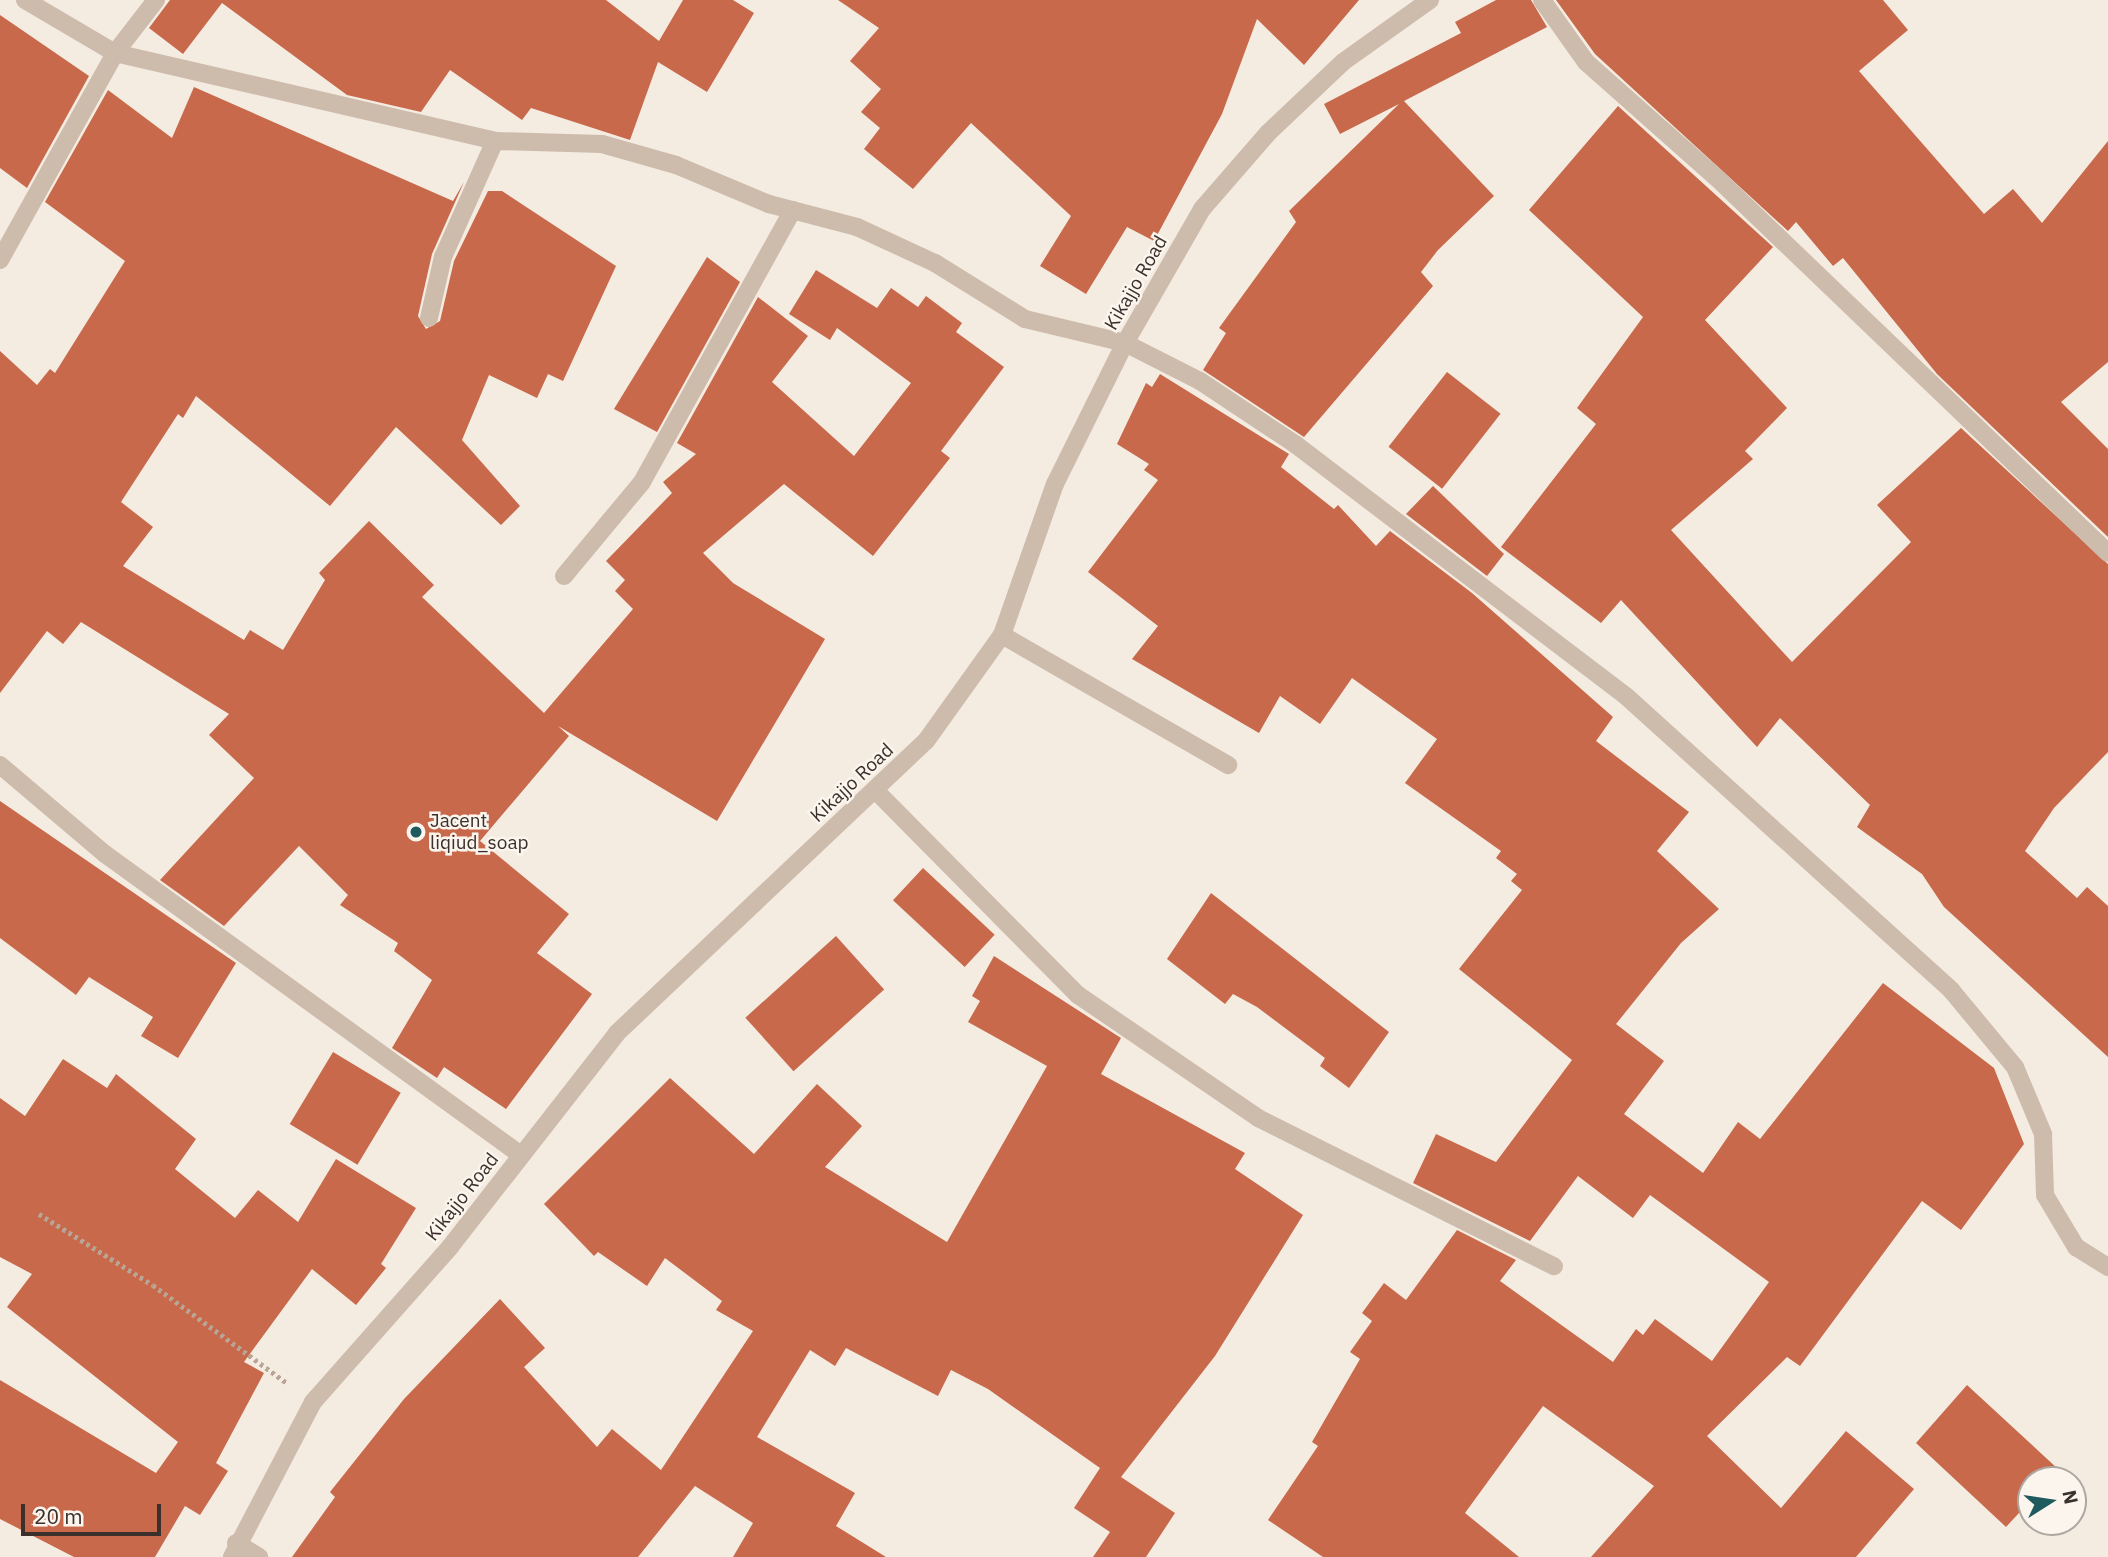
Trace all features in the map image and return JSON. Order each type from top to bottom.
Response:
[{"type":"street","points":[[25,0],[115,53],[495,141],[603,144],[793,210],[857,227],[935,262],[1025,319],[1125,343],[1200,381],[1296,444],[1627,696],[1951,990],[2015,1067],[2043,1134],[2045,1195],[2076,1247],[2108,1267]]},
{"type":"street","points":[[0,260],[115,53],[156,0]]},
{"type":"street","name":"Kikajjo Road","points":[[234,1550],[313,1402],[450,1247],[617,1033],[926,741],[1002,635],[1055,484],[1125,343],[1202,209],[1268,133],[1343,62],[1430,0]]},
{"type":"street","points":[[1542,0],[1586,62],[1718,179],[2108,553]]},
{"type":"street","points":[[429,318],[443,257],[495,141]]},
{"type":"street","points":[[564,576],[642,482],[793,210]]},
{"type":"street","points":[[1002,635],[1227,765]]},
{"type":"street","points":[[0,765],[105,854],[521,1155]]},
{"type":"street","points":[[874,790],[1078,995],[1258,1118],[1554,1266]]},
{"type":"street","points":[[234,1550],[259,1557]]},
{"type":"path","points":[[39,1214],[153,1285],[313,1402]]},
{"type":"building","points":[[170,0],[606,0],[659,41],[683,0],[733,0],[754,13],[707,92],[658,62],[630,140],[531,108],[522,120],[450,70],[421,112],[347,95],[222,3],[183,54],[149,28]]},
{"type":"building","points":[[838,0],[1359,0],[1304,65],[1257,19],[1222,114],[1154,241],[1127,227],[1086,294],[1040,266],[1071,216],[971,123],[913,189],[864,149],[880,128],[861,112],[881,89],[850,61],[879,28]]},
{"type":"building","points":[[1496,0],[1531,0],[1547,27],[1404,101],[1494,196],[1438,250],[1421,272],[1433,286],[1304,437],[1203,370],[1226,333],[1219,328],[1296,222],[1289,211],[1399,104],[1340,134],[1324,104],[1461,33],[1455,22]]},
{"type":"building","points":[[1556,0],[1883,0],[1908,30],[1859,71],[1984,214],[2013,189],[2042,223],[2108,141],[2108,362],[2061,402],[2108,449],[2108,537],[1937,374],[1843,258],[1833,266],[1796,222],[1788,231],[1595,54]]},
{"type":"building","points":[[0,15],[89,76],[27,188],[0,168]]},
{"type":"building","points":[[194,87],[453,201],[464,182],[432,254],[418,316],[426,329],[440,321],[454,261],[488,191],[502,191],[616,266],[563,381],[548,374],[537,398],[489,375],[462,440],[520,506],[501,525],[396,427],[330,506],[196,396],[183,418],[178,414],[121,502],[153,527],[123,566],[244,640],[250,630],[283,650],[325,580],[319,573],[369,521],[434,585],[422,597],[544,713],[633,609],[615,591],[625,580],[606,561],[672,493],[663,482],[696,454],[677,443],[758,297],[808,336],[772,382],[854,456],[911,383],[837,328],[830,340],[789,314],[816,270],[877,308],[891,288],[918,307],[926,296],[962,323],[956,332],[1004,367],[941,451],[950,458],[873,556],[784,484],[703,553],[733,583],[825,639],[717,821],[558,726],[569,736],[480,841],[569,914],[537,953],[592,994],[506,1109],[444,1067],[437,1078],[392,1048],[432,980],[394,951],[398,943],[340,905],[348,895],[299,846],[224,926],[160,880],[254,778],[209,735],[229,714],[81,622],[63,644],[47,631],[0,693],[0,351],[37,385],[50,369],[55,373],[125,261],[45,202],[108,90],[172,138]]},
{"type":"building","points":[[1618,106],[1773,247],[1705,320],[1787,408],[1745,451],[1753,459],[1671,530],[1792,662],[1911,542],[1877,505],[1961,428],[2108,564],[2108,752],[2054,808],[2025,851],[2077,898],[2087,887],[2108,906],[2108,1057],[1944,907],[1922,874],[1857,827],[1870,805],[1780,718],[1757,747],[1621,600],[1601,623],[1501,547],[1596,424],[1577,408],[1643,317],[1529,210]]},
{"type":"building","points":[[707,257],[740,282],[657,432],[614,409]]},
{"type":"building","points":[[1447,372],[1501,414],[1442,489],[1389,447]]},
{"type":"building","points":[[1160,374],[1289,454],[1281,467],[1334,509],[1338,505],[1376,546],[1390,531],[1472,593],[1613,717],[1596,741],[1689,812],[1657,851],[1719,909],[1681,943],[1616,1024],[1664,1061],[1624,1114],[1703,1173],[1738,1122],[1760,1139],[1883,983],[1994,1068],[2024,1144],[1961,1230],[1922,1201],[1800,1366],[1787,1357],[1707,1436],[1781,1508],[1846,1431],[1914,1489],[1856,1557],[1591,1557],[1654,1486],[1543,1406],[1465,1513],[1519,1557],[1323,1557],[1268,1520],[1318,1446],[1312,1442],[1360,1359],[1350,1352],[1372,1321],[1362,1313],[1384,1283],[1406,1300],[1457,1230],[1516,1260],[1500,1281],[1613,1362],[1636,1329],[1643,1335],[1655,1319],[1712,1361],[1769,1282],[1650,1195],[1633,1218],[1578,1176],[1530,1241],[1413,1183],[1436,1134],[1496,1162],[1572,1060],[1459,969],[1522,890],[1511,881],[1517,874],[1496,858],[1501,851],[1405,783],[1437,739],[1352,678],[1320,724],[1280,696],[1259,733],[1132,659],[1158,626],[1088,572],[1158,480],[1144,470],[1149,464],[1117,444],[1146,383],[1152,387]]},
{"type":"building","points":[[1433,486],[1504,554],[1487,576],[1406,514]]},
{"type":"building","points":[[0,801],[236,963],[178,1058],[141,1036],[153,1017],[89,977],[76,995],[0,938]]},
{"type":"building","points":[[923,868],[995,935],[965,967],[893,900]]},
{"type":"building","points":[[1211,893],[1389,1032],[1349,1088],[1320,1066],[1325,1058],[1257,1007],[1233,994],[1225,1004],[1167,959]]},
{"type":"building","points":[[836,936],[884,990],[794,1071],[745,1018]]},
{"type":"building","points":[[994,956],[1121,1038],[1101,1074],[1245,1153],[1235,1169],[1303,1215],[1215,1356],[1121,1477],[1175,1513],[1146,1557],[1093,1557],[1110,1532],[1074,1508],[1100,1468],[988,1389],[951,1370],[938,1396],[846,1348],[835,1366],[810,1350],[757,1437],[855,1493],[836,1526],[886,1557],[733,1557],[753,1523],[695,1486],[638,1557],[292,1557],[335,1497],[330,1492],[404,1399],[500,1299],[545,1348],[524,1367],[597,1447],[612,1429],[661,1470],[753,1331],[716,1310],[722,1301],[665,1258],[647,1286],[598,1252],[594,1256],[544,1204],[670,1078],[754,1154],[817,1084],[862,1126],[825,1167],[947,1242],[1047,1066],[968,1022],[980,1001],[972,996]]},
{"type":"building","points":[[333,1052],[401,1093],[357,1165],[290,1124]]},
{"type":"building","points":[[63,1059],[107,1088],[116,1074],[196,1139],[175,1169],[235,1218],[258,1190],[298,1222],[336,1159],[416,1208],[381,1264],[386,1268],[356,1305],[312,1269],[244,1362],[264,1373],[216,1463],[228,1471],[200,1515],[185,1506],[155,1557],[74,1557],[0,1519],[0,1380],[156,1473],[178,1442],[7,1307],[32,1274],[0,1257],[0,1098],[25,1116]]},
{"type":"building","points":[[1967,1385],[2055,1466],[2017,1466],[2017,1515],[2006,1527],[1916,1443]]},
{"type":"place","name":"Jacent liqiud_soap","points":[[416,832]]}]
